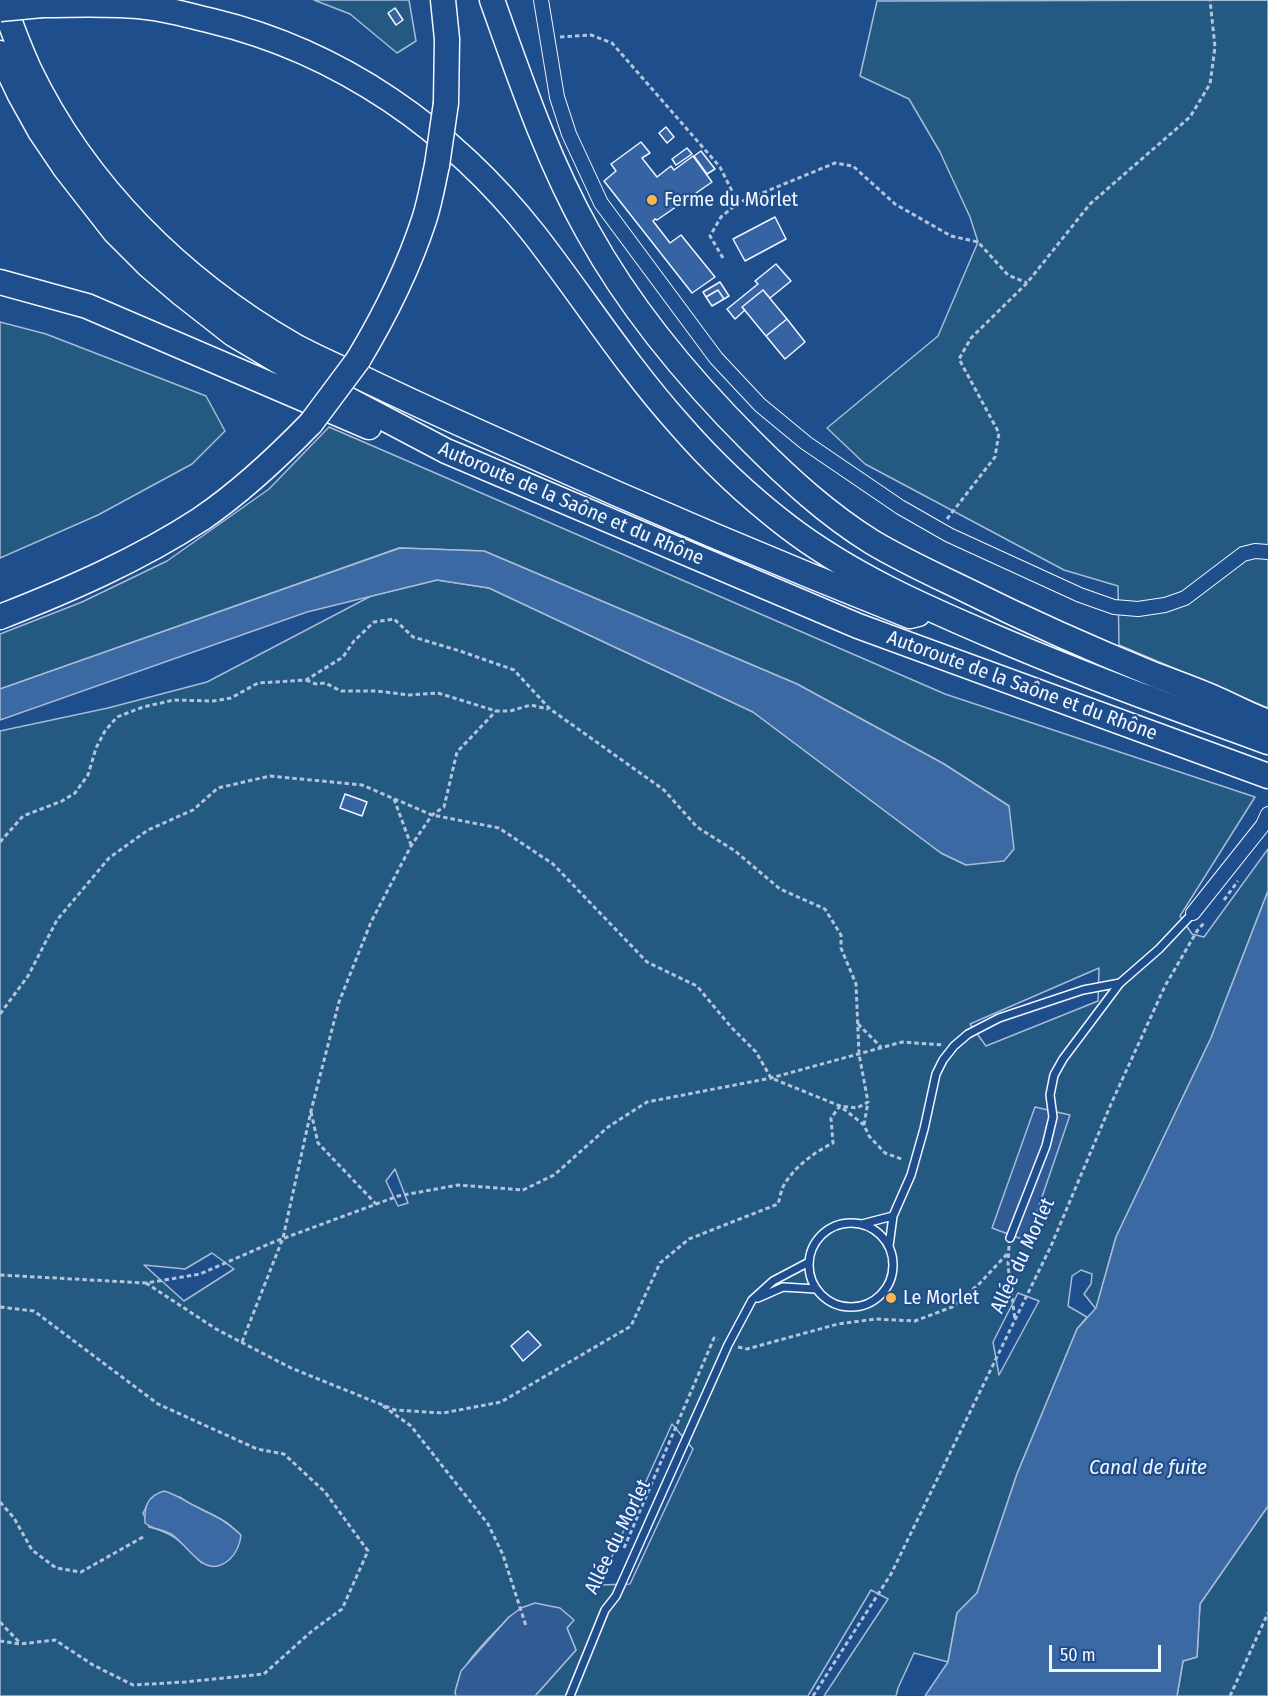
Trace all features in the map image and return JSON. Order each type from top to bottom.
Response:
[{"type":"highway","points":[[2,0],[30,70],[65,132],[98,178],[134,221],[182,268],[236,309],[295,346],[606,489],[910,616],[934,611]]},
{"type":"highway","points":[[0,617],[56,595],[136,557],[202,518],[254,478],[311,423],[358,360],[378,327],[405,272],[424,219],[437,165],[446,103],[447,39],[443,0]]},
{"type":"highway","points":[[492,0],[524,89],[568,194],[588,233],[625,293],[720,410],[795,485],[872,541],[908,561],[1030,621],[1110,657],[1258,718]]},
{"type":"highway","points":[[0,9],[42,5],[100,4],[148,7],[245,29],[332,64],[374,88],[416,116],[486,180],[532,232],[677,422],[715,463],[758,503],[818,548],[867,578],[934,611],[1103,682],[1268,742]]},
{"type":"highway","name":"Autoroute de la Saône et du Rhône","points":[[0,53],[30,113],[65,168],[115,232],[148,265],[233,334],[298,373],[446,451],[858,626],[1267,775]]},
{"type":"highway","points":[[0,282],[87,306],[406,442],[446,451]]},
{"type":"highway","points":[[758,503],[781,506],[837,543],[959,609],[1211,706],[1258,718]]},
{"type":"street","points":[[541,0],[557,98],[569,134],[601,203],[716,358],[760,405],[806,443],[900,507],[949,535],[1080,596],[1114,607],[1138,609],[1165,605],[1185,598],[1243,554],[1255,551],[1268,552]]},
{"type":"street","points":[[1193,913],[1263,825],[1268,814]]},
{"type":"lane","points":[[1010,1238],[1046,1146],[1053,1116],[1050,1095],[1054,1075],[1063,1059],[1120,983],[1159,949],[1193,913]]},
{"type":"lane","points":[[893,1216],[862,1224],[847,1223],[829,1229],[818,1239],[811,1252],[810,1277],[816,1289],[826,1299],[840,1306],[855,1307],[871,1302],[883,1293],[890,1281],[893,1266],[889,1246],[893,1216],[902,1200],[914,1164],[936,1074],[954,1046],[968,1034],[999,1018],[1083,990],[1120,983]]},
{"type":"lane","points":[[862,1224],[880,1234],[889,1246]]},
{"type":"lane","name":"Allée du Morlet","points":[[570,1696],[605,1610],[616,1596],[728,1345],[752,1300],[773,1281],[809,1262]]},
{"type":"lane","points":[[752,1300],[783,1287],[816,1289]]},
{"type":"path","points":[[955,524],[946,520],[995,457],[999,434],[959,359],[971,338],[1027,283],[1090,204],[1190,117],[1210,84],[1215,47],[1210,0]]},
{"type":"path","points":[[556,37],[591,36],[612,44],[720,167],[738,203]]},
{"type":"path","points":[[723,258],[710,236],[721,217],[738,203],[835,163],[853,166],[895,204],[951,236],[978,242],[1008,275],[1027,283]]},
{"type":"path","points":[[306,680],[343,657],[354,641],[374,622],[394,619],[413,637],[514,670],[550,709],[664,790],[697,827],[735,851],[780,890],[825,909],[841,935],[841,948],[856,984],[858,1054],[868,1102],[864,1125]]},
{"type":"path","points":[[0,842],[23,816],[62,801],[75,793],[88,775],[96,747],[105,731],[117,717],[143,707],[174,700],[213,701],[231,698],[258,683],[306,680],[315,684],[325,683],[341,691],[377,690],[409,695],[438,693],[496,711],[510,711],[531,705],[550,709]]},
{"type":"path","points":[[242,1342],[284,1238],[311,1111],[339,1002],[371,922],[411,846],[432,815],[444,807],[457,752],[496,711]]},
{"type":"path","points":[[0,1014],[28,976],[57,920],[109,858],[148,830],[193,810],[218,788],[270,776],[362,785],[432,815],[499,828],[553,864],[647,962],[697,986],[731,1027],[756,1052],[771,1078],[840,1106],[857,1108],[868,1102]]},
{"type":"path","points":[[394,799],[411,846]]},
{"type":"path","points":[[1219,905],[1241,878]]},
{"type":"path","name":"Allée du Morlet","points":[[813,1696],[891,1574],[1051,1246],[1111,1104],[1165,986],[1204,922]]},
{"type":"path","points":[[857,1023],[882,1048]]},
{"type":"path","points":[[0,1275],[146,1283],[200,1274],[284,1238],[398,1196],[458,1185],[523,1190],[554,1175],[608,1127],[647,1102],[771,1078],[902,1042],[954,1046]]},
{"type":"path","points":[[840,1106],[864,1125],[869,1136],[885,1153],[914,1164]]},
{"type":"path","points":[[146,1283],[216,1329],[291,1368],[395,1410],[443,1413],[501,1402],[631,1326],[660,1263],[689,1239],[778,1204],[783,1185],[797,1168],[818,1151],[833,1143],[831,1118],[840,1106]]},
{"type":"path","points":[[311,1111],[318,1143],[376,1204]]},
{"type":"path","points":[[1010,1238],[1008,1266],[1015,1322]]},
{"type":"path","points":[[624,1548],[714,1338],[728,1345],[747,1349],[838,1324],[876,1319],[915,1321],[952,1307],[979,1284],[1009,1252]]},
{"type":"path","points":[[0,1306],[34,1311],[158,1404],[257,1449],[284,1454],[325,1491],[368,1551],[342,1609],[264,1674],[133,1685],[93,1665],[55,1640],[20,1644],[0,1641]]},
{"type":"path","points":[[380,1404],[411,1426],[488,1524],[503,1555],[526,1626]]},
{"type":"path","points":[[0,1502],[14,1518],[32,1550],[56,1568],[81,1572],[143,1537]]},
{"type":"path","points":[[1230,1696],[1268,1613]]},
{"type":"path","points":[[0,1622],[20,1644]]},
{"type":"shaded area","points":[[314,0],[409,0],[416,41],[397,53],[350,14]]},
{"type":"shaded area","points":[[1268,0],[1268,708],[1119,645],[1118,586],[1064,570],[865,464],[827,428],[938,336],[978,242],[970,217],[940,152],[909,99],[860,76],[877,1]]},
{"type":"shaded area","points":[[0,322],[46,334],[206,396],[225,431],[192,464],[98,515],[0,558]]},
{"type":"shaded area","points":[[329,427],[945,694],[1255,797],[1180,916],[1192,934],[1204,937],[1268,849],[1268,891],[1211,1038],[1116,1237],[1096,1309],[1084,1294],[1091,1284],[1092,1274],[1081,1270],[1072,1276],[1068,1306],[1087,1317],[1077,1329],[1017,1474],[977,1593],[957,1613],[948,1662],[914,1653],[896,1696],[824,1696],[888,1599],[871,1590],[808,1696],[535,1696],[576,1650],[567,1628],[573,1620],[509,1617],[467,1664],[457,1686],[456,1696],[0,1696],[0,731],[108,708],[207,682],[371,596],[437,580],[489,588],[753,712],[941,853],[966,865],[1009,806],[944,764],[797,684],[484,551],[399,548],[0,689],[0,634],[82,602],[167,561],[269,489]],"holes":[[[1099,968],[1098,1001],[986,1046],[970,1024]],[[395,1169],[408,1203],[398,1206],[386,1181]],[[212,1253],[234,1269],[184,1301],[144,1265],[185,1269]],[[1018,1293],[1039,1301],[999,1375],[993,1342]],[[672,1424],[693,1449],[630,1584],[599,1585]],[[180,1497],[231,1526],[202,1563],[173,1536],[149,1527],[143,1513],[151,1498]]]},
{"type":"shaded area","points":[[1035,1107],[1070,1115],[1027,1241],[992,1228]]},
{"type":"shaded area","points":[[1268,1506],[1268,1696],[1177,1696],[1183,1661],[1197,1657],[1200,1604]]},
{"type":"shaded area","points":[[535,1603],[560,1608],[574,1620],[567,1628],[576,1650],[535,1696],[456,1696],[461,1671],[509,1617],[521,1608]]},
{"type":"water","points":[[400,548],[484,551],[797,684],[944,764],[1009,806],[1014,849],[1004,861],[966,865],[941,853],[753,712],[489,588],[437,580],[307,612],[0,720],[0,689]]},
{"type":"water","name":"Canal de fuite","points":[[1268,891],[1268,1506],[1200,1604],[1197,1657],[1183,1661],[1177,1696],[925,1696],[948,1662],[957,1613],[977,1593],[1017,1474],[1077,1329],[1096,1308],[1116,1237],[1211,1038]]},
{"type":"water","points":[[164,1491],[219,1518],[241,1535],[235,1554],[221,1565],[214,1567],[206,1565],[174,1536],[145,1523],[145,1512],[150,1499]]},
{"type":"building","points":[[395,8],[403,20],[396,25],[388,13]]},
{"type":"building","points":[[666,127],[674,137],[667,143],[659,133]]},
{"type":"building","name":"Ferme du Morlet","points":[[641,142],[650,153],[642,158],[657,177],[671,166],[674,170],[693,156],[712,182],[653,221],[670,243],[681,235],[715,277],[692,293],[604,181],[616,171],[611,164]]},
{"type":"building","points":[[687,148],[692,154],[676,165],[672,159]]},
{"type":"building","points":[[701,151],[715,169],[707,174],[694,156]]},
{"type":"building","points":[[775,217],[786,239],[745,261],[733,239]]},
{"type":"building","points":[[776,264],[791,281],[770,298],[763,290],[742,307],[745,310],[735,319],[727,309],[758,284],[755,281]]},
{"type":"building","points":[[720,282],[729,296],[724,299],[718,290],[706,297],[703,292]]},
{"type":"building","points":[[718,290],[724,299],[712,306],[706,297]]},
{"type":"building","points":[[763,290],[787,319],[766,336],[742,307]]},
{"type":"building","points":[[787,319],[805,342],[785,359],[766,336]]},
{"type":"building","points":[[345,794],[367,802],[362,816],[340,808]]},
{"type":"building","points":[[528,1331],[541,1345],[523,1361],[511,1346]]},
{"type":"place","name":"Ferme du Morlet","points":[[652,200]]},
{"type":"place","name":"Le Morlet","points":[[891,1298]]}]
